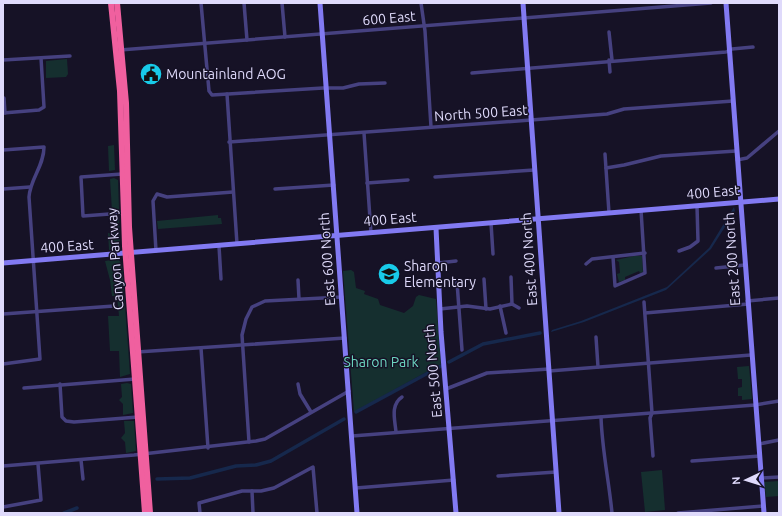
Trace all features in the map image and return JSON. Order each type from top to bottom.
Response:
[{"type":"highway","name":"Canyon Parkway","points":[[111,3],[119,50],[127,120],[128,253]]},
{"type":"highway","name":"Canyon Parkway","points":[[117,3],[123,213],[128,253],[136,353],[143,454],[145,513]]},
{"type":"highway","name":"Canyon Parkway","points":[[136,353],[135,379],[138,417],[150,513]]},
{"type":"street","points":[[201,3],[204,43],[211,94],[326,88],[385,83]]},
{"type":"street","points":[[244,3],[247,40]]},
{"type":"street","points":[[282,3],[285,37]]},
{"type":"street","name":"East 600 North","points":[[320,3],[357,513]]},
{"type":"street","points":[[421,3],[431,127]]},
{"type":"street","name":"East 400 North","points":[[523,3],[559,513]]},
{"type":"street","name":"600 East","points":[[119,50],[711,3]]},
{"type":"street","name":"East 200 North","points":[[726,3],[751,355],[764,513]]},
{"type":"street","points":[[610,32],[610,72]]},
{"type":"street","points":[[472,73],[528,69],[610,60],[726,52],[729,50],[753,47]]},
{"type":"street","points":[[3,60],[70,56]]},
{"type":"street","points":[[4,98],[4,113],[39,110],[44,107],[41,58]]},
{"type":"street","points":[[226,94],[237,244]]},
{"type":"street","name":"North 500 East","points":[[229,142],[607,114],[624,109],[733,101]]},
{"type":"street","points":[[737,160],[747,158],[779,132]]},
{"type":"street","points":[[364,133],[371,233]]},
{"type":"street","points":[[3,150],[44,147],[40,169],[30,186],[29,197],[40,359],[3,364]]},
{"type":"street","points":[[606,168],[661,156],[736,150]]},
{"type":"street","points":[[605,154],[609,213]]},
{"type":"street","points":[[435,177],[534,170]]},
{"type":"street","points":[[122,174],[81,177],[84,216],[123,213]]},
{"type":"street","points":[[368,183],[408,180]]},
{"type":"street","points":[[275,189],[334,185]]},
{"type":"street","points":[[3,189],[30,186]]},
{"type":"street","points":[[156,251],[153,201],[157,194],[166,197],[233,192]]},
{"type":"street","name":"400 East","points":[[3,263],[779,199]]},
{"type":"street","points":[[679,251],[690,247],[698,241],[697,206]]},
{"type":"street","points":[[613,257],[615,286],[645,273],[641,210]]},
{"type":"street","points":[[491,223],[493,254]]},
{"type":"street","name":"East 500 North","points":[[436,228],[440,309],[456,513]]},
{"type":"street","points":[[219,246],[221,279]]},
{"type":"street","points":[[586,264],[592,259],[644,253]]},
{"type":"street","points":[[438,263],[456,262]]},
{"type":"street","points":[[716,268],[745,265]]},
{"type":"street","points":[[511,278],[512,304]]},
{"type":"street","points":[[484,279],[486,309]]},
{"type":"street","points":[[298,280],[299,299]]},
{"type":"street","points":[[457,282],[462,350]]},
{"type":"street","points":[[248,442],[242,346],[243,327],[249,312],[258,303],[265,301],[342,297]]},
{"type":"street","points":[[645,313],[779,298]]},
{"type":"street","points":[[644,302],[652,413],[650,418],[653,456]]},
{"type":"street","points":[[440,309],[459,306],[470,306],[486,309],[512,304],[519,308]]},
{"type":"street","points":[[3,314],[114,306]]},
{"type":"street","points":[[500,306],[506,333]]},
{"type":"street","points":[[596,337],[598,367]]},
{"type":"street","points":[[136,353],[345,338]]},
{"type":"street","points":[[201,348],[208,448]]},
{"type":"street","points":[[446,389],[487,373],[598,367],[751,355]]},
{"type":"street","points":[[24,388],[135,379]]},
{"type":"street","points":[[60,384],[62,417],[66,421],[74,422],[138,417]]},
{"type":"street","points":[[298,384],[300,394],[311,412]]},
{"type":"street","points":[[3,466],[208,448],[264,439],[349,391]]},
{"type":"street","points":[[396,432],[395,405],[397,400],[402,397]]},
{"type":"street","points":[[352,436],[755,405],[779,401]]},
{"type":"street","points":[[601,417],[602,445],[609,477],[612,513]]},
{"type":"street","points":[[759,444],[779,440]]},
{"type":"street","points":[[692,461],[760,456]]},
{"type":"street","points":[[81,460],[83,479]]},
{"type":"street","points":[[3,508],[40,500],[38,464]]},
{"type":"street","points":[[200,513],[199,503],[242,491],[274,488],[313,467],[316,513]]},
{"type":"street","points":[[498,476],[556,472]]},
{"type":"street","points":[[761,478],[779,477]]},
{"type":"street","points":[[356,488],[454,480]]},
{"type":"street","points":[[252,491],[253,513]]},
{"type":"street","points":[[678,513],[763,506]]},
{"type":"green space","points":[[67,59],[68,74],[66,77],[46,78],[46,61]]},
{"type":"green space","points":[[114,145],[115,170],[109,171],[108,146]]},
{"type":"green space","points":[[114,178],[118,180],[119,209],[112,211],[110,179]]},
{"type":"green space","points":[[218,215],[218,218],[221,218],[222,224],[158,229],[157,221]]},
{"type":"green space","points":[[113,218],[119,218],[120,247],[118,249],[109,250],[108,233],[114,233]]},
{"type":"green space","points":[[634,256],[642,256],[643,272],[640,273],[639,271],[625,277],[625,280],[619,282],[617,274],[620,273],[619,262],[616,260]]},
{"type":"green space","points":[[118,259],[122,264],[130,374],[120,377],[119,351],[110,351],[108,316],[119,316],[117,296],[112,296],[105,261]]},
{"type":"green space","name":"Sharon Park","points":[[351,270],[354,272],[356,288],[365,291],[364,294],[378,299],[380,305],[404,313],[413,306],[416,297],[419,295],[436,299],[441,364],[354,412],[343,271]]},
{"type":"green space","points":[[749,366],[752,399],[742,400],[742,396],[738,396],[738,388],[742,387],[742,379],[738,379],[737,367]]},
{"type":"green space","points":[[121,384],[131,384],[133,413],[123,415],[123,404],[119,400],[122,397]]},
{"type":"green space","points":[[124,421],[134,421],[136,451],[126,453],[125,442],[121,438],[125,433]]},
{"type":"green space","points":[[662,470],[665,510],[645,512],[641,472]]},
{"type":"green space","points":[[779,481],[779,496],[766,497],[764,482]]},
{"type":"water","points":[[734,207],[735,211],[711,249],[666,290],[584,322],[551,332],[552,330],[581,321],[667,287],[709,248]]},
{"type":"waterway","points":[[449,362],[483,344],[540,333]]},
{"type":"waterway","points":[[356,412],[441,366]]},
{"type":"waterway","points":[[157,479],[190,478],[236,466],[256,465],[271,461],[344,419]]},
{"type":"waterway","points":[[64,513],[77,508]]},
{"type":"place","name":"Mountainland AOG","points":[[151,74]]},
{"type":"place","name":"Sharon Elementary","points":[[389,274]]}]
